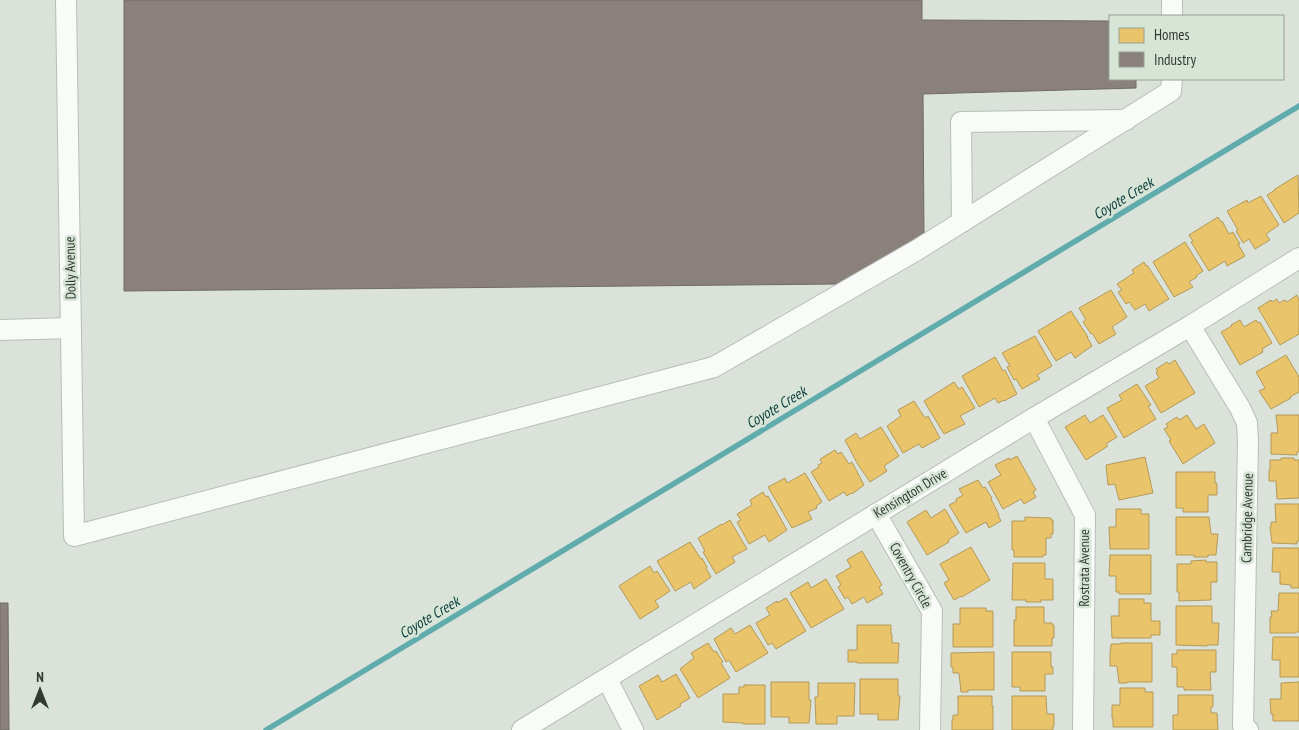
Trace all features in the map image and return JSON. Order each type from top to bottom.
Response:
[{"type":"street","name":"Dolly Avenue","points":[[66,0],[74,536],[714,367],[962,222]]},
{"type":"street","points":[[1172,0],[1172,15]]},
{"type":"street","points":[[962,222],[1172,91],[1172,80]]},
{"type":"street","points":[[962,222],[961,122],[1126,120]]},
{"type":"street","name":"Kensington Drive","points":[[522,730],[1034,418],[1190,326],[1299,258]]},
{"type":"street","name":"Cambridge Avenue","points":[[1190,326],[1240,408],[1247,423],[1246,728]]},
{"type":"street","points":[[0,330],[71,328]]},
{"type":"street","name":"Rostrata Avenue","points":[[1034,418],[1084,515],[1083,730]]},
{"type":"street","name":"Coventry Circle","points":[[876,514],[932,612],[930,730]]},
{"type":"street","points":[[607,679],[633,730]]},
{"type":"building: Homes","points":[[1298,175],[1299,213],[1284,223],[1267,195]]},
{"type":"building: Homes","points":[[1261,196],[1279,225],[1266,234],[1270,240],[1255,249],[1249,239],[1243,243],[1227,211],[1247,200],[1248,203]]},
{"type":"building: Homes","points":[[1218,217],[1229,234],[1233,232],[1245,256],[1227,266],[1225,261],[1209,271],[1191,242],[1193,241],[1189,235]]},
{"type":"building: Homes","points":[[1185,242],[1203,271],[1189,282],[1193,287],[1174,297],[1153,262]]},
{"type":"building: Homes","points":[[1144,262],[1169,299],[1149,311],[1145,304],[1135,310],[1129,302],[1126,304],[1118,292],[1122,290],[1117,284],[1134,273],[1132,270]]},
{"type":"building: Homes","points":[[1111,290],[1127,317],[1112,327],[1116,334],[1099,344],[1083,322],[1086,320],[1079,308]]},
{"type":"building: Homes","points":[[1297,295],[1299,301],[1299,334],[1280,345],[1258,308],[1271,300],[1272,302],[1277,299],[1279,303],[1285,300],[1287,302]]},
{"type":"building: Homes","points":[[1071,311],[1092,346],[1075,358],[1071,352],[1056,361],[1038,331]]},
{"type":"building: Homes","points":[[1240,320],[1244,327],[1256,320],[1258,323],[1260,322],[1272,343],[1262,349],[1263,352],[1240,365],[1221,332]]},
{"type":"building: Homes","points":[[1035,336],[1052,366],[1037,375],[1040,379],[1022,389],[1016,379],[1014,380],[1007,367],[1010,366],[1002,353]]},
{"type":"building: Homes","points":[[1286,355],[1299,377],[1299,392],[1271,409],[1259,391],[1265,388],[1256,372]]},
{"type":"building: Homes","points":[[995,357],[1003,371],[1005,370],[1017,394],[998,403],[995,398],[979,407],[962,376]]},
{"type":"building: Homes","points":[[1175,360],[1195,393],[1161,413],[1145,386],[1159,378],[1156,369],[1167,362],[1169,364]]},
{"type":"building: Homes","points":[[954,382],[959,389],[962,387],[975,408],[960,416],[965,424],[944,434],[924,401]]},
{"type":"building: Homes","points":[[1137,384],[1151,405],[1148,406],[1156,419],[1124,438],[1107,408],[1122,400],[1119,395]]},
{"type":"building: Homes","points":[[914,401],[925,418],[928,416],[940,438],[922,448],[919,444],[903,453],[887,426],[901,416],[898,410]]},
{"type":"building: Homes","points":[[1085,415],[1090,423],[1103,415],[1117,437],[1106,444],[1108,446],[1086,460],[1065,427]]},
{"type":"building: Homes","points":[[1187,415],[1196,429],[1204,424],[1215,443],[1183,464],[1164,429],[1168,427],[1166,424],[1177,417],[1179,420]]},
{"type":"building: Homes","points":[[1276,415],[1299,415],[1299,452],[1297,452],[1297,455],[1271,454],[1271,433],[1278,433]]},
{"type":"building: Homes","points":[[881,427],[899,456],[884,466],[887,471],[870,482],[845,440],[856,433],[860,439]]},
{"type":"building: Homes","points":[[835,450],[838,454],[841,452],[849,464],[852,462],[864,485],[852,494],[847,496],[844,492],[829,501],[811,472],[822,463],[820,459]]},
{"type":"building: Homes","points":[[1017,456],[1036,490],[1033,492],[1036,497],[1024,504],[1021,499],[1003,509],[988,482],[1001,475],[995,465]]},
{"type":"building: Homes","points":[[1145,457],[1153,493],[1119,500],[1115,484],[1108,485],[1106,465]]},
{"type":"building: Homes","points":[[1281,458],[1299,460],[1299,498],[1277,499],[1276,481],[1269,481],[1269,470],[1270,460],[1281,460]]},
{"type":"building: Homes","points":[[1176,472],[1215,472],[1217,495],[1208,495],[1208,512],[1183,512],[1183,508],[1176,508]]},
{"type":"building: Homes","points":[[805,473],[822,502],[816,506],[817,508],[808,512],[812,519],[792,528],[768,487],[785,478],[787,483]]},
{"type":"building: Homes","points":[[978,480],[992,498],[1001,521],[989,528],[986,522],[966,533],[949,505],[963,495],[959,489]]},
{"type":"building: Homes","points":[[763,492],[766,497],[768,496],[787,530],[769,542],[765,535],[749,544],[737,522],[741,520],[737,514],[752,505],[750,500]]},
{"type":"building: Homes","points":[[1275,504],[1299,504],[1299,541],[1297,541],[1297,544],[1272,543],[1270,527],[1271,522],[1276,522]]},
{"type":"building: Homes","points":[[945,509],[959,533],[948,540],[949,542],[927,555],[907,522],[926,510],[931,518]]},
{"type":"building: Homes","points":[[1116,509],[1141,509],[1141,514],[1149,514],[1149,549],[1110,549],[1109,527],[1116,527]]},
{"type":"building: Homes","points":[[1025,517],[1051,518],[1053,520],[1053,534],[1051,534],[1051,538],[1046,538],[1046,555],[1043,555],[1043,557],[1014,557],[1014,550],[1012,550],[1012,521],[1025,521]]},
{"type":"building: Homes","points":[[1176,517],[1209,517],[1211,534],[1218,534],[1216,555],[1194,557],[1194,555],[1176,555]]},
{"type":"building: Homes","points":[[730,520],[747,549],[732,557],[735,562],[716,574],[703,552],[705,551],[698,538]]},
{"type":"building: Homes","points":[[690,542],[702,558],[711,577],[694,589],[691,582],[675,591],[657,561]]},
{"type":"building: Homes","points":[[971,547],[990,580],[954,600],[944,583],[949,580],[940,564]]},
{"type":"building: Homes","points":[[1273,548],[1299,548],[1299,588],[1291,588],[1291,585],[1280,584],[1280,572],[1272,572]]},
{"type":"building: Homes","points":[[862,551],[882,585],[879,587],[883,594],[867,603],[864,597],[852,604],[848,597],[845,599],[838,587],[841,585],[836,576],[851,567],[848,559]]},
{"type":"building: Homes","points":[[1110,555],[1151,555],[1151,594],[1119,594],[1119,592],[1116,592],[1116,576],[1109,576]]},
{"type":"building: Homes","points":[[1206,560],[1206,562],[1217,562],[1217,582],[1211,582],[1211,600],[1179,601],[1179,592],[1177,592],[1177,564],[1191,564],[1191,561]]},
{"type":"building: Homes","points":[[1013,563],[1045,563],[1045,579],[1053,579],[1053,600],[1026,602],[1026,600],[1012,600]]},
{"type":"building: Homes","points":[[650,566],[654,573],[657,571],[670,591],[655,601],[659,607],[640,619],[619,586]]},
{"type":"building: Homes","points":[[826,579],[844,609],[811,628],[790,593],[808,582],[811,588]]},
{"type":"building: Homes","points":[[1279,593],[1299,593],[1299,632],[1270,633],[1271,611],[1278,611]]},
{"type":"building: Homes","points":[[786,598],[806,631],[776,649],[772,643],[768,645],[756,623],[770,615],[766,608]]},
{"type":"building: Homes","points":[[1119,599],[1144,599],[1144,603],[1151,603],[1151,621],[1160,621],[1160,635],[1151,635],[1151,638],[1112,638],[1111,616],[1119,616]]},
{"type":"building: Homes","points":[[1176,606],[1212,606],[1212,623],[1219,623],[1218,645],[1176,645]]},
{"type":"building: Homes","points":[[1016,607],[1044,607],[1044,623],[1052,623],[1054,625],[1052,646],[1014,646]]},
{"type":"building: Homes","points":[[960,608],[986,608],[986,611],[993,611],[993,647],[953,647],[953,624],[960,624]]},
{"type":"building: Homes","points":[[750,625],[768,653],[736,672],[729,660],[726,662],[714,639],[731,628],[735,634]]},
{"type":"building: Homes","points":[[857,625],[891,625],[892,643],[899,643],[898,663],[848,662],[848,650],[857,650]]},
{"type":"building: Homes","points":[[1273,637],[1299,637],[1299,677],[1280,677],[1280,660],[1272,660]]},
{"type":"building: Homes","points":[[708,643],[723,662],[721,663],[730,678],[698,698],[680,669],[694,658],[691,653]]},
{"type":"building: Homes","points":[[1152,643],[1152,682],[1119,683],[1117,666],[1110,666],[1110,654],[1111,644]]},
{"type":"building: Homes","points":[[1177,650],[1216,650],[1216,672],[1210,672],[1211,690],[1184,690],[1184,687],[1177,687],[1177,667],[1172,667],[1172,654],[1177,654]]},
{"type":"building: Homes","points":[[994,652],[994,690],[968,690],[968,692],[961,692],[959,673],[953,673],[953,667],[951,667],[951,653]]},
{"type":"building: Homes","points":[[1012,652],[1051,652],[1053,674],[1045,674],[1045,691],[1020,691],[1020,687],[1012,687]]},
{"type":"building: Homes","points":[[676,674],[690,698],[680,704],[681,706],[657,720],[639,686],[658,675],[662,682]]},
{"type":"building: Homes","points":[[860,679],[898,679],[898,696],[900,696],[898,720],[878,720],[878,714],[860,714]]},
{"type":"building: Homes","points":[[771,682],[809,682],[809,700],[811,700],[809,723],[789,723],[789,717],[771,717]]},
{"type":"building: Homes","points":[[1299,682],[1299,721],[1273,721],[1270,699],[1281,699],[1281,683]]},
{"type":"building: Homes","points":[[818,683],[855,683],[854,716],[837,716],[837,724],[816,724],[815,697],[818,697]]},
{"type":"building: Homes","points":[[744,685],[765,685],[765,724],[723,722],[723,694],[739,694],[739,687],[744,687]]},
{"type":"building: Homes","points":[[1120,688],[1145,688],[1145,692],[1153,692],[1153,727],[1113,727],[1112,705],[1120,705]]},
{"type":"building: Homes","points":[[1178,695],[1213,695],[1211,713],[1217,713],[1218,730],[1173,730],[1173,715],[1178,715]]},
{"type":"building: Homes","points":[[958,696],[992,696],[993,730],[952,730],[953,715],[958,715]]},
{"type":"building: Homes","points":[[1012,696],[1046,696],[1047,714],[1054,714],[1053,730],[1012,730]]},
{"type":"building: Industry","points":[[124,0],[922,0],[922,20],[1109,21],[1109,80],[1136,80],[1136,88],[923,94],[924,237],[838,284],[124,291]]},
{"type":"building: Industry","points":[[0,603],[8,603],[9,730],[0,730]]},
{"type":"waterway","name":"Coyote Creek","points":[[266,730],[1299,106]]}]
